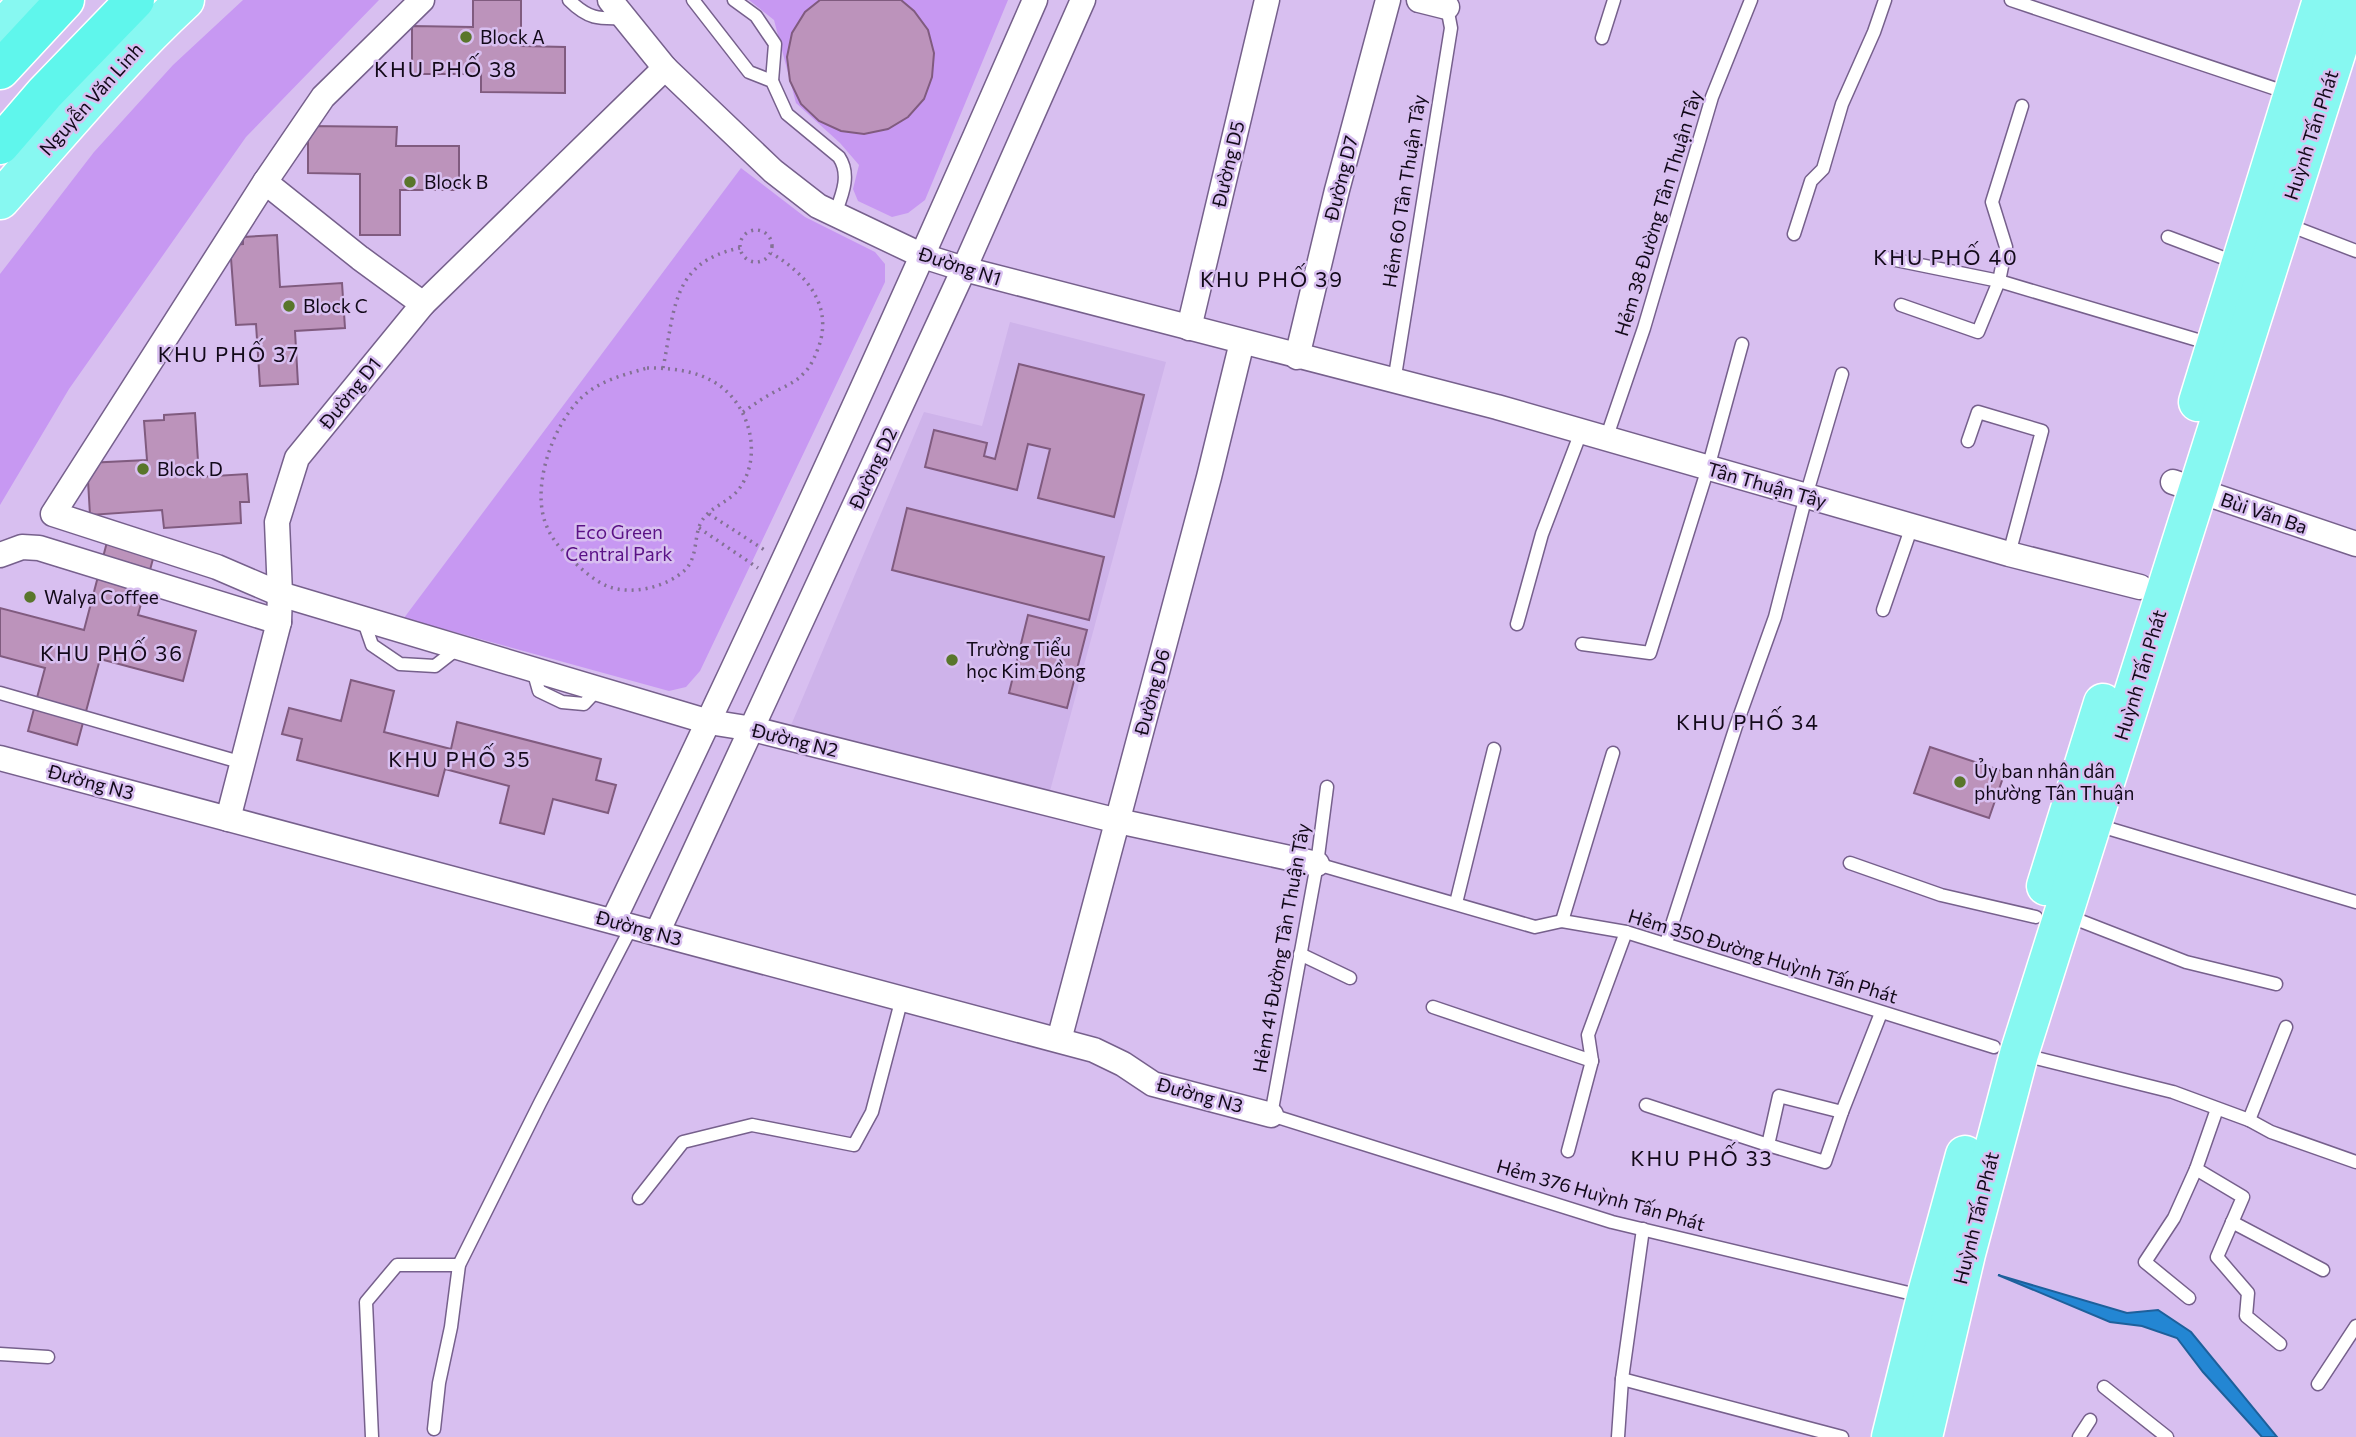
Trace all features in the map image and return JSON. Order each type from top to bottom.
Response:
[{"type":"highway","points":[[0,70],[65,0]]},
{"type":"highway","name":"Nguyễn Văn Linh","points":[[0,145],[135,0]]},
{"type":"main road","points":[[0,31],[29,0]]},
{"type":"main road","name":"Nguyễn Văn Linh","points":[[0,200],[164,19],[186,0]]},
{"type":"main road","name":"Huỳnh Tấn Phát","points":[[2050,916],[2094,824],[2185,486],[2215,345],[2292,94],[2346,1]]},
{"type":"main road","name":"Huỳnh Tấn Phát","points":[[1891,1437],[1926,1297],[2050,916],[2140,587],[2185,486],[2283,223],[2341,58],[2346,1]]},
{"type":"main road","name":"Huỳnh Tấn Phát","points":[[1923,1437],[1966,1254],[2007,1051]]},
{"type":"street","points":[[422,0],[323,97],[265,182],[360,258],[423,303]]},
{"type":"street","points":[[623,924],[709,722],[923,256],[1035,0]]},
{"type":"street","name":"Đường D2","points":[[657,933],[964,269],[1083,0]]},
{"type":"street","name":"Đường D5","points":[[1189,328],[1267,0]]},
{"type":"street","name":"Đường D7","points":[[1297,356],[1337,190],[1388,0]]},
{"type":"street","points":[[1419,0],[1448,4]]},
{"type":"street","name":"Đường N1","points":[[617,9],[665,68],[773,171],[818,206],[923,256],[964,269],[1394,382]]},
{"type":"street","name":"Đường D1","points":[[228,819],[279,622],[277,522],[297,458],[423,303],[665,68]]},
{"type":"street","name":"Đường N2","points":[[265,182],[53,514],[217,566],[280,594],[709,722],[753,729],[1118,821],[1317,864]]},
{"type":"street","name":"Đường D6","points":[[1059,1040],[1209,477],[1242,342]]},
{"type":"street","name":"Tân Thuận Tây","points":[[1394,382],[1497,407],[2009,554],[2140,587]]},
{"type":"street","name":"Bùi Văn Ba","points":[[2185,486],[2356,544]]},
{"type":"street","points":[[81,560],[91,526]]},
{"type":"street","points":[[0,555],[29,547],[39,548],[279,622]]},
{"type":"street","points":[[205,599],[217,566]]},
{"type":"street","name":"Đường N3","points":[[0,758],[1059,1040],[1094,1050],[1123,1064],[1153,1084],[1271,1115]]},
{"type":"lane","points":[[569,0],[580,11],[597,19],[617,9]]},
{"type":"lane","points":[[693,0],[749,72],[772,81]]},
{"type":"lane","points":[[734,0],[756,16],[775,44],[772,81],[787,114],[839,156],[845,166],[844,188],[835,214]]},
{"type":"lane","points":[[1602,38],[1614,0]]},
{"type":"lane","name":"Hẻm 38 Đường Tân Thuận Tây","points":[[1606,439],[1644,328],[1712,97],[1751,0]]},
{"type":"lane","points":[[1794,234],[1811,181],[1823,169],[1842,104],[1885,0]]},
{"type":"lane","points":[[2011,0],[2292,94]]},
{"type":"lane","name":"Hẻm 60 Tân Thuận Tây","points":[[1394,382],[1451,27],[1448,4]]},
{"type":"lane","points":[[1901,305],[1978,331],[1998,281],[2006,247],[1992,202],[2022,106]]},
{"type":"lane","points":[[2283,223],[2356,251]]},
{"type":"lane","points":[[2168,237],[2241,264]]},
{"type":"lane","points":[[1886,258],[1998,281],[2215,345]]},
{"type":"lane","points":[[1582,644],[1650,653],[1708,468],[1742,344]]},
{"type":"lane","points":[[1666,943],[1735,726],[1775,617],[1806,496],[1842,374]]},
{"type":"lane","points":[[1968,441],[1978,412],[2042,431],[2009,554]]},
{"type":"lane","points":[[1517,624],[1542,534],[1581,432]]},
{"type":"lane","points":[[1883,610],[1912,526]]},
{"type":"lane","points":[[0,693],[243,763]]},
{"type":"lane","points":[[1456,903],[1494,749]]},
{"type":"lane","points":[[1562,921],[1613,754]]},
{"type":"lane","name":"Hẻm 41 Đường Tân Thuận Tây","points":[[1271,1115],[1317,864],[1327,787]]},
{"type":"lane","points":[[2094,824],[2356,902]]},
{"type":"lane","points":[[1850,863],[1941,895],[2050,916],[2186,962],[2276,984]]},
{"type":"lane","name":"Hẻm 350 Đường Huỳnh Tấn Phát","points":[[1317,864],[1535,927],[1562,921],[1626,932],[1666,943],[2007,1051],[2172,1092],[2271,1132],[2356,1162]]},
{"type":"lane","points":[[434,1429],[459,1265],[540,1103],[623,924]]},
{"type":"lane","points":[[1568,1151],[1592,1061],[1588,1035],[1626,932]]},
{"type":"lane","points":[[1300,954],[1350,978]]},
{"type":"lane","points":[[639,1198],[683,1142],[695,1139],[752,1125],[854,1145],[872,1112],[902,998]]},
{"type":"lane","points":[[1433,1007],[1592,1061]]},
{"type":"lane","points":[[1646,1105],[1825,1162],[1881,1013]]},
{"type":"lane","points":[[2249,1121],[2286,1027]]},
{"type":"lane","points":[[1768,1145],[1780,1096],[1842,1112]]},
{"type":"lane","points":[[2189,1298],[2145,1262],[2174,1217],[2196,1169],[2217,1109]]},
{"type":"lane","name":"Hẻm 376 Huỳnh Tấn Phát","points":[[1271,1115],[1612,1222],[1926,1297]]},
{"type":"lane","points":[[2196,1169],[2243,1197],[2217,1257],[2248,1293],[2246,1316],[2280,1344]]},
{"type":"lane","points":[[2232,1222],[2323,1270]]},
{"type":"lane","points":[[1618,1437],[1622,1378],[1643,1229]]},
{"type":"lane","points":[[372,1437],[366,1302],[397,1265],[459,1265]]},
{"type":"lane","points":[[2318,1384],[2356,1326]]},
{"type":"lane","points":[[0,1354],[48,1357]]},
{"type":"lane","points":[[1622,1378],[1842,1437]]},
{"type":"lane","points":[[2105,1387],[2167,1437]]},
{"type":"lane","points":[[2079,1437],[2090,1420]]},
{"type":"path","points":[[751,230],[762,230],[770,237],[773,247],[763,260],[752,261],[744,256],[740,248],[741,241],[751,230]]},
{"type":"path","points":[[663,368],[677,299],[686,278],[709,257],[740,248]]},
{"type":"path","points":[[743,412],[805,373],[815,357],[821,338],[822,315],[817,295],[802,274],[771,253]]},
{"type":"path","points":[[647,368],[663,368],[692,373],[714,382],[731,395],[743,412],[750,433],[752,454],[747,473],[740,488],[726,502],[703,517],[698,543],[687,568],[665,584],[644,590],[608,586],[580,568],[558,546],[546,525],[541,494],[543,471],[552,444],[580,398],[609,379],[647,368]]},
{"type":"path","points":[[709,514],[779,571]]},
{"type":"path","points":[[699,528],[779,571]]},
{"type":"shaded area","name":"Trường Tiểu học Kim Đồng","points":[[1010,322],[1166,362],[1050,791],[789,730],[924,412],[982,426]]},
{"type":"green space","points":[[243,0],[379,0],[246,137],[69,389],[0,505],[0,274],[94,152],[173,65]]},
{"type":"green space","points":[[749,0],[1008,0],[925,200],[908,213],[892,217],[858,201],[853,189],[859,165],[840,143],[796,103],[774,20]]},
{"type":"green space","name":"Eco Green Central Park","points":[[741,168],[805,217],[875,252],[885,264],[885,282],[700,671],[686,687],[669,691],[404,618]]},
{"type":"water","points":[[1998,1275],[2127,1313],[2158,1310],[2191,1332],[2277,1437],[2262,1437],[2203,1372],[2177,1338],[2142,1326],[2110,1322]]},
{"type":"building","name":"Block A","points":[[473,0],[521,0],[521,46],[565,47],[565,93],[481,92],[481,74],[412,74],[412,26],[473,27]]},
{"type":"building","points":[[820,0],[901,0],[914,11],[928,30],[934,53],[932,77],[924,99],[908,117],[888,129],[864,134],[841,131],[819,121],[801,104],[790,81],[787,57],[792,33],[805,12]]},
{"type":"building","name":"Block B","points":[[308,126],[397,127],[396,146],[459,146],[459,190],[400,190],[400,235],[360,235],[360,174],[308,173]]},
{"type":"building","name":"Block C","points":[[277,235],[280,287],[342,283],[345,328],[295,331],[298,384],[260,386],[256,324],[236,325],[230,245],[243,244],[243,237]]},
{"type":"building","points":[[1019,364],[1144,395],[1114,517],[1038,498],[1050,449],[1028,444],[1017,490],[925,467],[934,430],[987,443],[984,456],[995,459]]},
{"type":"building","name":"Block D","points":[[195,413],[199,477],[247,474],[249,502],[240,502],[241,523],[164,528],[162,510],[90,515],[87,463],[147,460],[144,421],[164,420],[164,415]]},
{"type":"building","points":[[907,508],[1104,557],[1089,620],[892,570]]},
{"type":"building","points":[[107,542],[154,555],[138,615],[196,631],[183,681],[100,659],[77,745],[28,731],[45,668],[0,656],[0,608],[84,630]]},
{"type":"building","points":[[1028,615],[1087,630],[1067,708],[1009,693]]},
{"type":"building","points":[[351,680],[394,691],[384,732],[451,749],[457,722],[601,759],[596,780],[616,785],[608,813],[553,799],[544,834],[500,823],[509,786],[445,769],[438,796],[297,760],[302,739],[282,734],[289,708],[341,721]]},
{"type":"building","name":"Ủy ban nhân dân phường Tân Thuận","points":[[1930,747],[2005,772],[1989,818],[1914,793]]},
{"type":"place","name":"Block A","points":[[466,37]]},
{"type":"place","name":"Block B","points":[[410,182]]},
{"type":"place","name":"Block C","points":[[289,306]]},
{"type":"place","name":"Block D","points":[[143,469]]},
{"type":"place","name":"Walya Coffee","points":[[30,597]]},
{"type":"place","name":"Trường Tiểu học Kim Đồng","points":[[952,660]]},
{"type":"place","name":"Ủy ban nhân dân phường Tân Thuận","points":[[1960,782]]},
{"type":"district","name":"KHU PHỐ 38","points":[[446,70]]},
{"type":"district","name":"KHU PHỐ 40","points":[[1946,258]]},
{"type":"district","name":"KHU PHỐ 39","points":[[1272,280]]},
{"type":"district","name":"KHU PHỐ 37","points":[[229,355]]},
{"type":"district","name":"KHU PHỐ 36","points":[[112,654]]},
{"type":"district","name":"KHU PHỐ 34","points":[[1748,723]]},
{"type":"district","name":"KHU PHỐ 35","points":[[460,760]]},
{"type":"district","name":"KHU PHỐ 33","points":[[1702,1159]]}]
